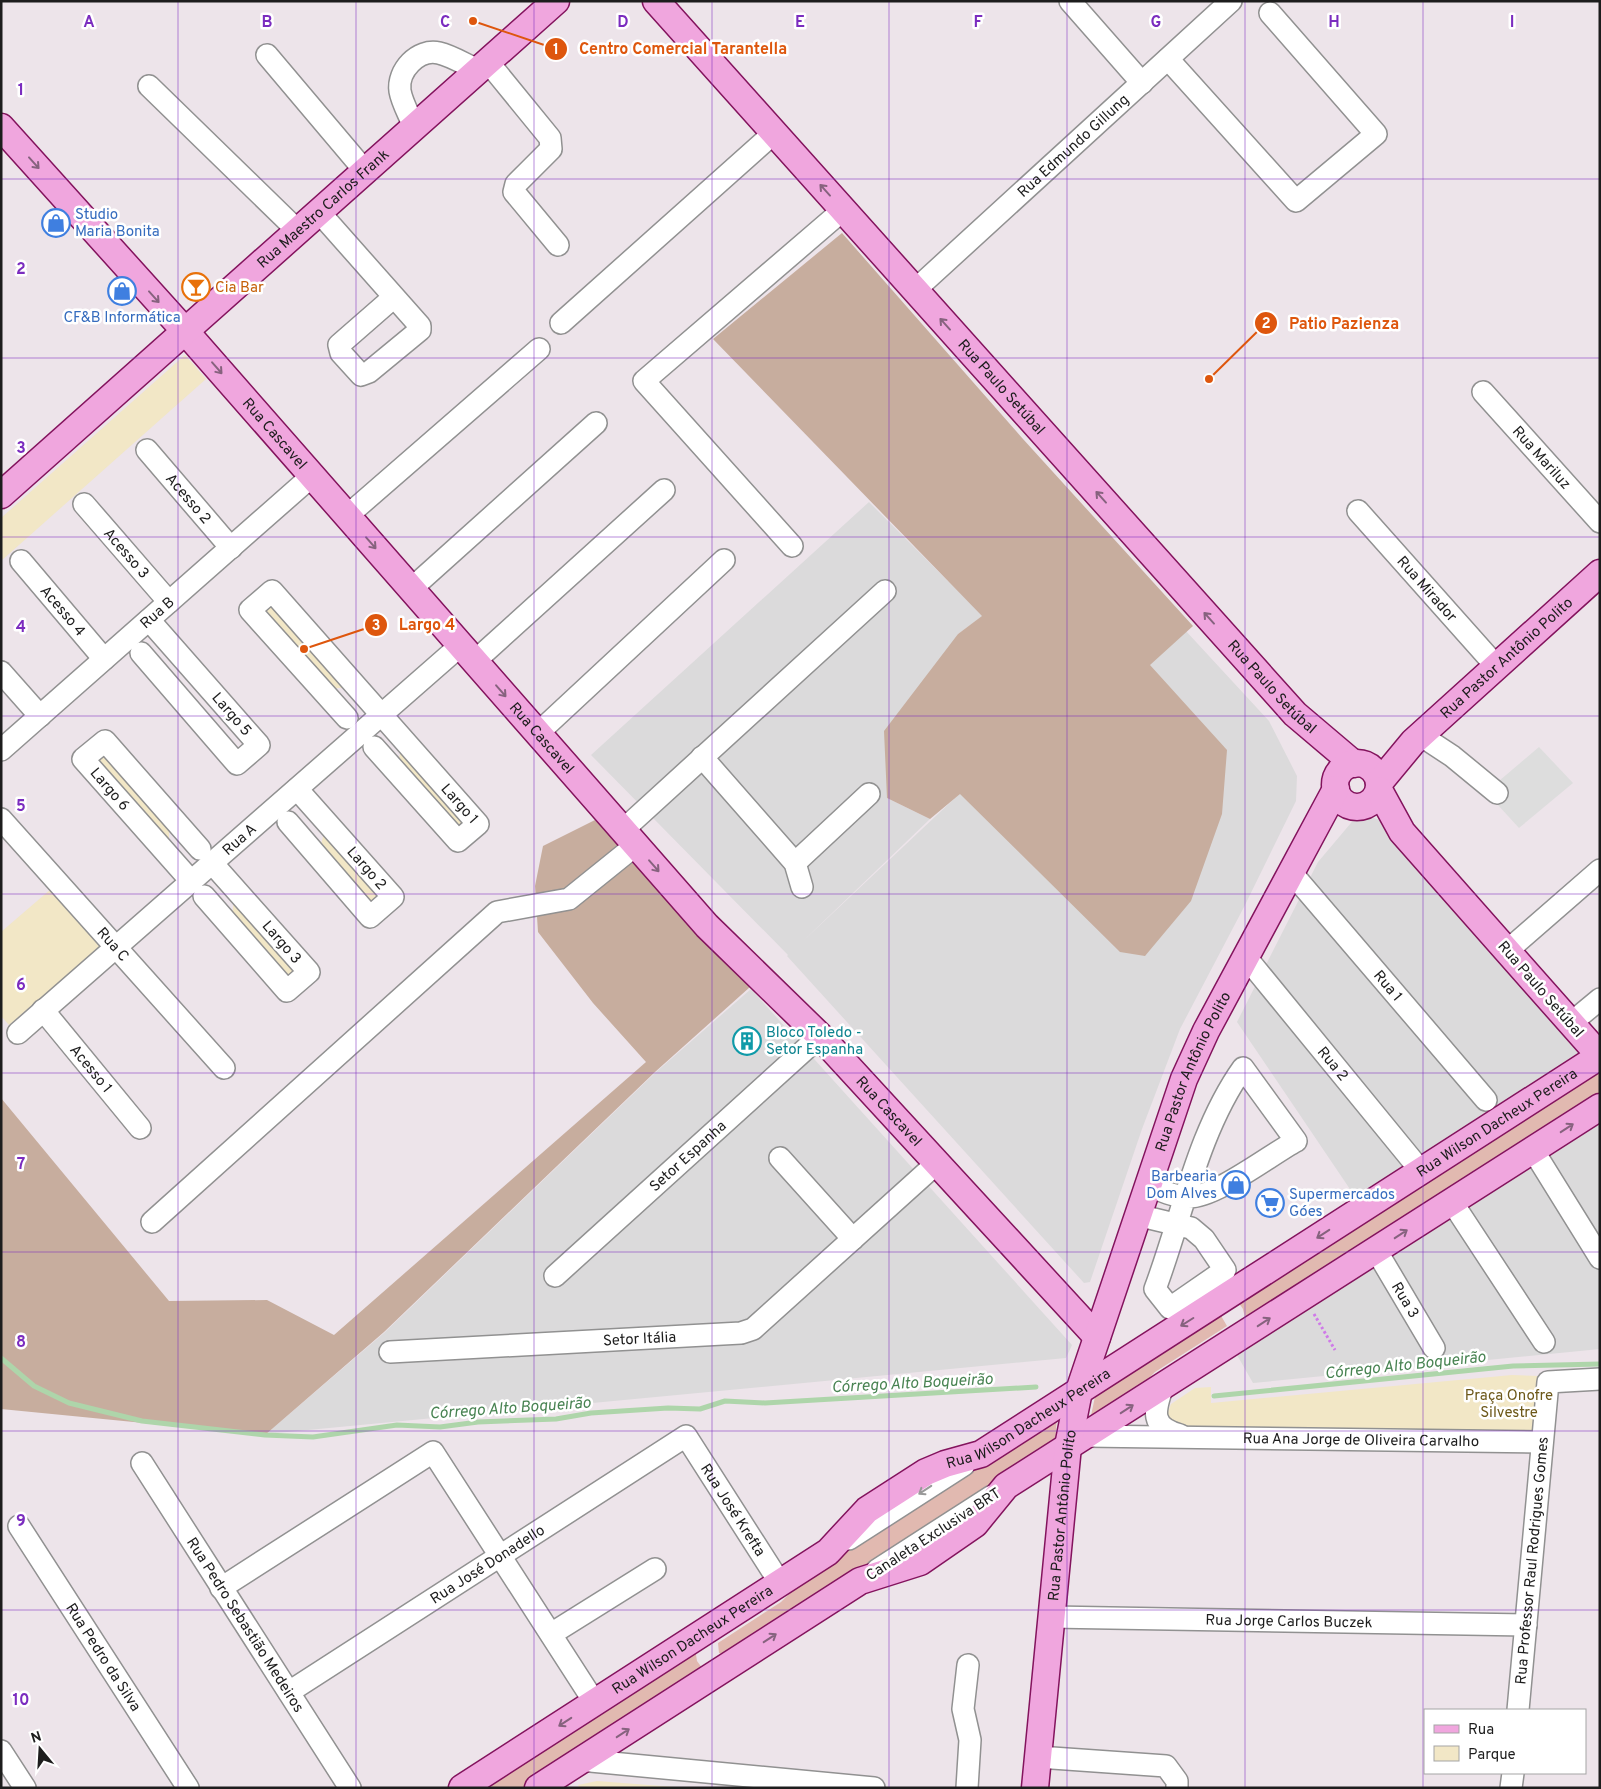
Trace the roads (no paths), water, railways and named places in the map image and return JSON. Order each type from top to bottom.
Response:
[{"type":"main road","name":"Rua Maestro Carlos Frank","points":[[1,495],[556,1]]},
{"type":"main road","name":"Rua Paulo Setúbal","points":[[656,1],[1295,714],[1366,786],[1402,832],[1600,1056]]},
{"type":"main road","name":"Rua Cascavel","points":[[1,127],[185,331],[707,926],[820,1036],[937,1163],[1100,1328],[1110,1334],[1117,1342],[1142,1350]]},
{"type":"main road","name":"Rua Pastor Antônio Polito","points":[[1309,842],[1342,815],[1366,786],[1416,738],[1600,573]]},
{"type":"main road","name":"Rua Pastor Antônio Polito","points":[[1035,1788],[1063,1500],[1077,1441],[1079,1391],[1137,1215],[1184,1079],[1206,1031],[1290,871],[1309,842],[1336,789],[1336,782],[1342,770],[1366,786]]},
{"type":"main road","name":"Rua Wilson Dacheux Pereira","points":[[462,1788],[828,1552],[867,1510],[926,1472],[945,1464],[981,1454],[1600,1056]]},
{"type":"main road","points":[[538,1788],[860,1581],[920,1562],[976,1524],[1014,1481],[1600,1107]]},
{"type":"main road","points":[[1208,1308],[1221,1305],[1227,1307],[1237,1316],[1239,1330],[1231,1343]]},
{"type":"main road","points":[[1014,1481],[1046,1483],[1063,1500]]},
{"type":"main road","points":[[709,1629],[706,1645],[710,1656],[718,1664],[729,1664]]},
{"type":"street","points":[[1070,1],[1142,83]]},
{"type":"street","name":"Rua Edmundo Gillung","points":[[915,290],[1231,1]]},
{"type":"street","points":[[1168,59],[1296,201],[1376,134],[1270,13]]},
{"type":"street","points":[[414,127],[400,92],[400,76],[415,58],[428,52],[438,52],[483,66],[550,138],[552,149],[516,184],[514,192],[558,246]]},
{"type":"street","points":[[267,55],[365,171]]},
{"type":"street","points":[[149,86],[298,231]]},
{"type":"street","points":[[561,323],[774,133]]},
{"type":"street","points":[[792,546],[644,381],[844,210]]},
{"type":"street","points":[[319,212],[394,297]]},
{"type":"street","points":[[347,516],[539,349]]},
{"type":"street","name":"Rua Mariluz","points":[[1483,392],[1600,522]]},
{"type":"street","points":[[411,589],[596,423]]},
{"type":"street","name":"Acesso 2","points":[[147,450],[231,548]]},
{"type":"street","name":"Rua B","points":[[1,750],[312,476]]},
{"type":"street","name":"Rua A","points":[[18,1033],[115,947],[197,888],[206,856],[297,789],[381,714],[468,653],[664,490]]},
{"type":"street","name":"Acesso 3","points":[[84,504],[169,602]]},
{"type":"street","name":"Rua Mirador","points":[[1358,511],[1496,666]]},
{"type":"street","points":[[538,733],[724,560]]},
{"type":"street","name":"Acesso 4","points":[[21,561],[104,659]]},
{"type":"street","name":"Largo 1","points":[[328,697],[250,610],[272,591],[478,824],[458,841],[374,747]]},
{"type":"street","points":[[152,1222],[498,912],[569,900],[702,757],[885,591]]},
{"type":"street","name":"Largo 5","points":[[141,653],[237,764],[259,744],[149,620]]},
{"type":"street","points":[[167,682],[172,646]]},
{"type":"street","points":[[1,672],[40,716]]},
{"type":"street","points":[[328,697],[363,694]]},
{"type":"street","points":[[328,697],[347,718]]},
{"type":"street","points":[[391,767],[399,735]]},
{"type":"street","points":[[1416,738],[1452,756],[1496,793]]},
{"type":"street","name":"Largo 6","points":[[197,888],[83,759],[105,741],[206,856]]},
{"type":"street","points":[[702,757],[795,863],[802,887]]},
{"type":"street","name":"Largo 2","points":[[288,822],[370,917],[393,898],[297,789]]},
{"type":"street","points":[[795,863],[869,794]]},
{"type":"street","points":[[313,850],[321,815]]},
{"type":"street","name":"Rua C","points":[[1,819],[224,1068]]},
{"type":"street","points":[[174,862],[175,821]]},
{"type":"street","name":"Largo 3","points":[[197,888],[287,991],[309,972],[206,856]]},
{"type":"street","points":[[1507,951],[1600,870]]},
{"type":"street","name":"Rua 1","points":[[1290,871],[1486,1100]]},
{"type":"street","points":[[228,923],[231,884]]},
{"type":"street","name":"Rua 2","points":[[1245,956],[1421,1171]]},
{"type":"street","points":[[1571,1023],[1600,998]]},
{"type":"street","name":"Acesso 1","points":[[43,1010],[140,1128]]},
{"type":"street","name":"Setor Espanha","points":[[555,1276],[820,1036]]},
{"type":"street","points":[[1137,1215],[1177,1223],[1186,1198],[1225,1092],[1243,1068],[1296,1141],[1232,1180],[1199,1197],[1186,1198],[1147,1185]]},
{"type":"street","points":[[1533,1150],[1600,1258]]},
{"type":"street","points":[[780,1158],[853,1239]]},
{"type":"street","name":"Setor Itália","points":[[390,1352],[741,1333],[753,1329],[937,1163]]},
{"type":"street","points":[[1452,1202],[1544,1342]]},
{"type":"street","name":"Rua 3","points":[[1376,1250],[1434,1348]]},
{"type":"street","name":"Rua Professor Raul Rodrigues Gomes","points":[[1518,1709],[1548,1382],[1600,1379]]},
{"type":"street","points":[[1163,1386],[1156,1403],[1156,1418],[1165,1431],[1180,1436]]},
{"type":"street","name":"Rua José Donadello","points":[[289,1692],[686,1436]]},
{"type":"street","name":"Rua José Krefta","points":[[686,1436],[780,1583]]},
{"type":"street","name":"Rua Ana Jorge de Oliveira Carvalho","points":[[1077,1441],[1180,1436],[1542,1442]]},
{"type":"street","points":[[221,1588],[434,1452],[595,1703]]},
{"type":"street","name":"Rua Pedro Sebastião Medeiros","points":[[142,1464],[350,1788]]},
{"type":"street","name":"Rua Pedro da Silva","points":[[19,1526],[188,1788]]},
{"type":"street","points":[[551,1634],[655,1569]]},
{"type":"street","name":"Rua Jorge Carlos Buczek","points":[[1052,1617],[1526,1625]]},
{"type":"street","points":[[967,1788],[970,1740],[963,1709],[968,1665]]},
{"type":"street","points":[[1,1751],[25,1788]]},
{"type":"street","points":[[1038,1757],[1166,1766],[1174,1776],[1177,1788]]},
{"type":"street","points":[[580,1760],[874,1788]]},
{"type":"street","points":[[1511,1788],[1513,1774]]},
{"type":"waterway","name":"Córrego Alto Boqueirão","points":[[1,1358],[34,1386],[69,1403],[142,1421],[265,1435],[313,1437],[397,1425],[440,1427],[478,1422],[556,1419],[591,1413],[668,1408],[700,1409],[725,1401],[765,1403],[1036,1387]]},
{"type":"waterway","name":"Córrego Alto Boqueirão","points":[[1214,1396],[1513,1366],[1600,1364]]},
{"type":"place","name":"Centro Comercial Tarantella","points":[[473,21]]},
{"type":"place","name":"Studio Maria Bonita","points":[[56,223]]},
{"type":"place","name":"Cia Bar","points":[[196,287]]},
{"type":"place","name":"CF&B Informática","points":[[122,291]]},
{"type":"place","name":"Patio Pazienza","points":[[1209,379]]},
{"type":"place","name":"Largo 4","points":[[304,649]]},
{"type":"place","name":"Bloco Toledo - Setor Espanha","points":[[747,1041]]},
{"type":"place","name":"Barbearia Dom Alves","points":[[1236,1185]]},
{"type":"place","name":"Supermercados Góes","points":[[1270,1203]]},
{"type":"park label","name":"Praça Onofre Silvestre","points":[[1509,1404]]}]
